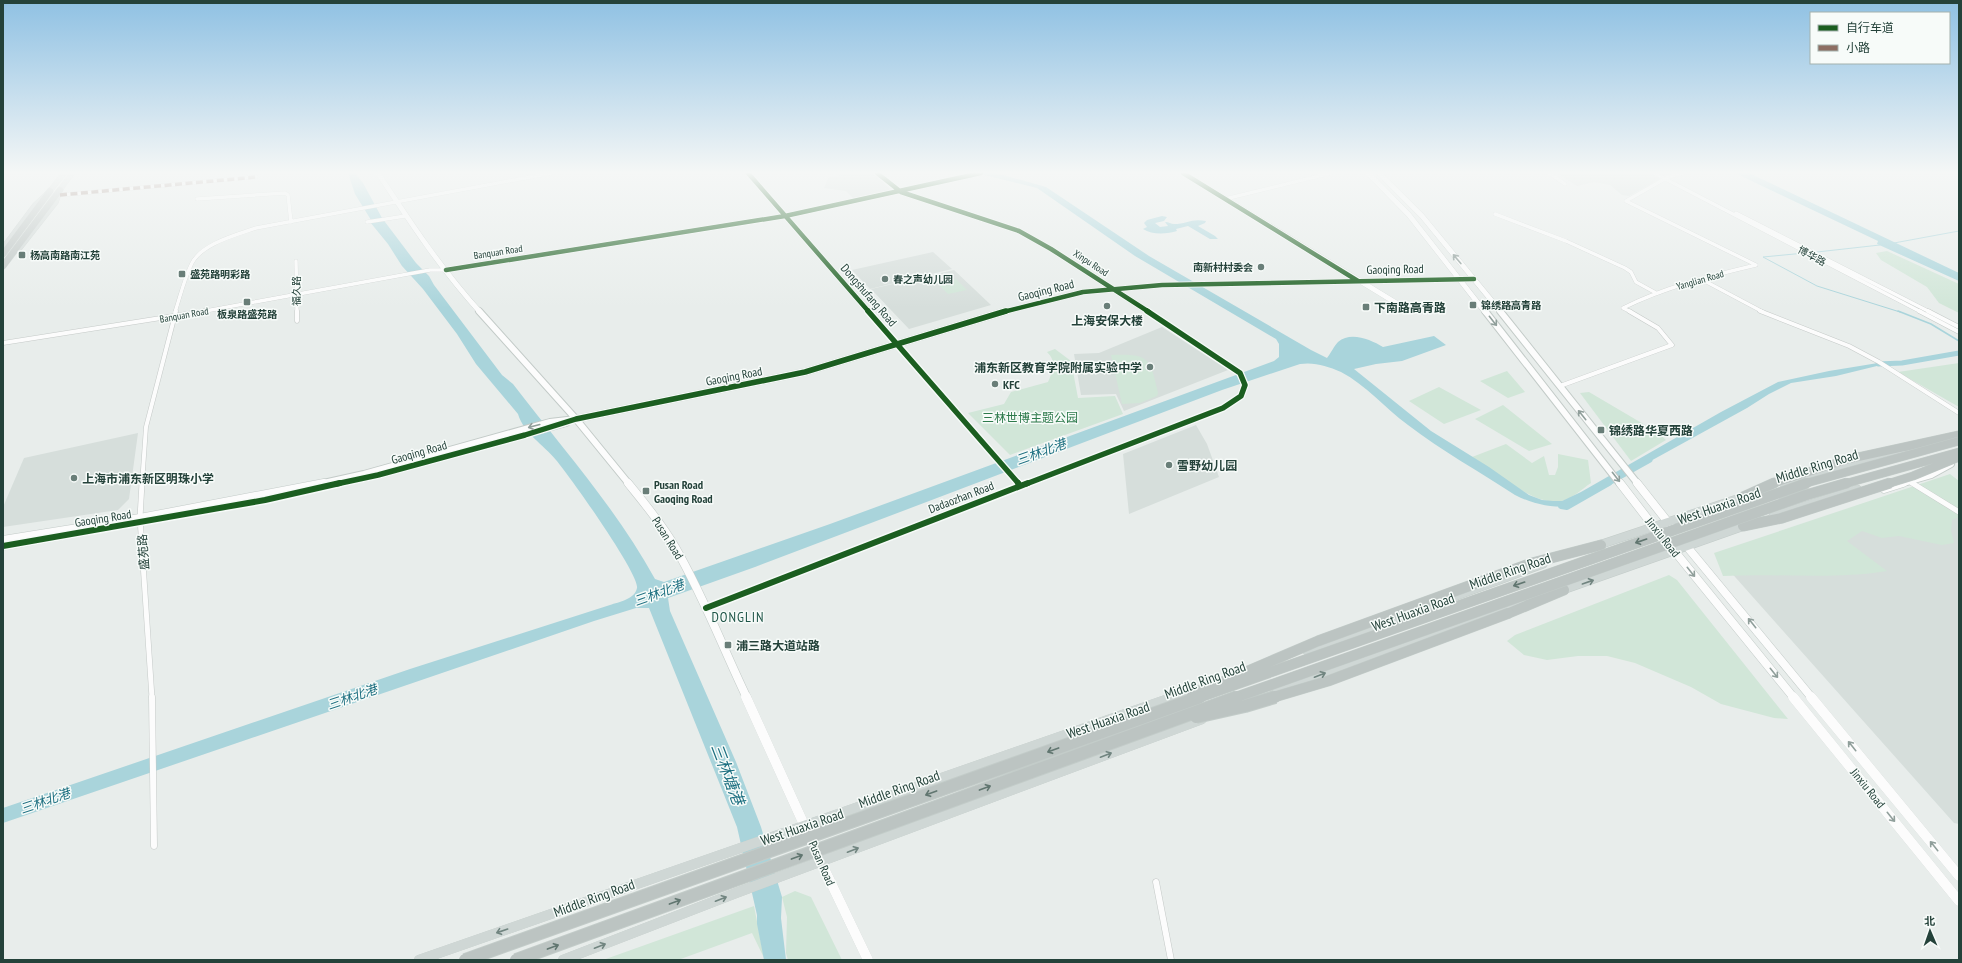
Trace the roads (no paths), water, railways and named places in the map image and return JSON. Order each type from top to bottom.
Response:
[{"type":"highway","points":[[3,253],[30,218]]},
{"type":"highway","points":[[3,268],[40,218]]},
{"type":"highway","points":[[1743,497],[1784,479],[1859,457],[1933,439],[1959,435]]},
{"type":"highway","name":"Middle Ring Road","points":[[465,960],[1794,487],[1959,441]]},
{"type":"highway","points":[[1744,526],[1782,518],[1913,476],[1958,458]]},
{"type":"highway","name":"Middle Ring Road","points":[[516,960],[1155,726],[1806,495],[1958,458]]},
{"type":"highway","points":[[1148,716],[1232,676],[1306,645],[1532,564],[1600,545]]},
{"type":"highway","points":[[1155,726],[1245,706],[1328,681],[1509,613],[1564,590]]},
{"type":"main road","points":[[3,253],[7,247],[6,244],[25,218]]},
{"type":"main road","points":[[3,268],[27,241],[43,218]]},
{"type":"main road","name":"Pusan Road","points":[[406,218],[458,288],[576,420],[651,511],[675,547],[706,608],[821,862],[868,960]]},
{"type":"main road","name":"Banquan Road","points":[[446,270],[774,218]]},
{"type":"main road","points":[[1256,218],[1406,309]]},
{"type":"main road","name":"Jinxiu Road","points":[[1411,218],[1655,527],[1959,901]]},
{"type":"main road","name":"Jinxiu Road","points":[[1424,218],[1474,278],[1687,547],[1959,876]]},
{"type":"main road","name":"Gaoqing Road","points":[[3,546],[344,483],[552,424],[792,375],[897,345],[1040,301],[1076,293],[1112,288],[1178,284],[1474,278]]},
{"type":"main road","name":"West Huaxia Road","points":[[419,960],[1308,650],[1600,545],[1790,482],[1959,435]]},
{"type":"main road","points":[[1744,526],[1781,521],[1910,482],[1931,475],[1958,458]]},
{"type":"main road","points":[[563,960],[736,893],[1377,654],[1494,612],[1564,590],[1687,547],[1817,500],[1958,458]]},
{"type":"main road","points":[[3,540],[141,520]]},
{"type":"street","points":[[291,218],[291,222],[314,218]]},
{"type":"street","points":[[367,222],[392,218]]},
{"type":"street","name":"Dongshufang Road","points":[[788,218],[1020,486]]},
{"type":"street","name":"Xinpu Road","points":[[979,218],[1019,231],[1051,249],[1239,372]]},
{"type":"street","points":[[1505,218],[1566,241],[1624,268],[1631,272],[1636,282],[1656,293]]},
{"type":"street","name":"Yanglian Road","points":[[1560,386],[1672,345],[1658,328],[1623,308],[1656,293],[1701,279],[1756,265],[1660,218]]},
{"type":"street","name":"博华路","points":[[1739,218],[1959,332]]},
{"type":"street","name":"博华路","points":[[1743,218],[1959,327]]},
{"type":"street","name":"盛苑路","points":[[154,846],[152,689],[141,520],[146,427],[174,317],[191,264],[198,255],[213,244],[231,236],[256,228],[291,222]]},
{"type":"street","name":"福久路","points":[[296,261],[297,322]]},
{"type":"street","name":"Banquan Road","points":[[3,343],[174,317],[404,274],[446,270]]},
{"type":"street","points":[[1701,279],[1754,309],[1843,343],[1879,362],[1959,413]]},
{"type":"street","name":"Dadaozhan Road","points":[[706,608],[1230,405],[1242,396],[1245,390],[1245,384],[1239,372]]},
{"type":"street","points":[[1910,482],[1959,512]]},
{"type":"street","points":[[1156,882],[1171,960]]},
{"type":"water","points":[[370,218],[382,218],[416,263],[429,276],[434,285],[502,375],[513,384],[606,503],[640,553],[655,579],[664,582],[830,524],[1274,361],[1279,357],[1279,344],[1276,339],[1135,256],[1080,218],[1092,218],[1149,256],[1327,358],[1338,342],[1349,337],[1367,339],[1383,347],[1434,336],[1446,345],[1402,361],[1376,364],[1354,369],[1431,431],[1489,467],[1529,495],[1542,500],[1562,501],[1581,492],[1721,412],[1778,382],[1829,371],[1878,363],[1881,365],[1836,376],[1791,383],[1567,507],[1528,501],[1515,495],[1421,435],[1350,377],[1326,366],[1316,364],[1300,364],[1222,390],[755,567],[668,598],[670,611],[736,762],[761,827],[782,897],[781,918],[786,960],[764,960],[757,924],[757,915],[737,827],[649,608],[636,608],[594,621],[3,823],[3,808],[410,669],[622,601],[636,592],[637,588],[635,579],[616,546],[575,484],[551,454],[529,433],[518,414],[476,364],[457,334],[423,289],[402,266],[388,244],[370,222]]},
{"type":"water","points":[[1155,218],[1166,218],[1164,221],[1155,223],[1160,227],[1168,226],[1165,222],[1174,224],[1197,220],[1206,221],[1198,226],[1218,239],[1210,239],[1188,226],[1176,229],[1177,231],[1169,233],[1155,233],[1147,231],[1143,229],[1147,227],[1144,223],[1147,220]]},
{"type":"water","points":[[1830,218],[1843,218],[1959,273],[1959,281],[1877,244],[1878,241]]},
{"type":"waterway","points":[[1894,243],[1959,231]]},
{"type":"waterway","points":[[1817,252],[1880,245]]},
{"type":"waterway","points":[[1805,253],[1763,257],[1817,286],[1900,312]]},
{"type":"waterway","points":[[1898,311],[1931,324],[1959,341]]},
{"type":"waterway","points":[[1878,364],[1902,363],[1959,353]]},
{"type":"waterway","points":[[1607,484],[1650,460]]},
{"type":"waterway","points":[[1561,506],[1567,507],[1609,483]]},
{"type":"place","name":"杨高南路南江苑","points":[[22,255]]},
{"type":"place","name":"南新村村委会","points":[[1261,267]]},
{"type":"place","name":"盛苑路明彩路","points":[[182,274]]},
{"type":"place","name":"春之声幼儿园","points":[[885,279]]},
{"type":"place","name":"板泉路盛苑路","points":[[247,302]]},
{"type":"place","name":"锦绣路高青路","points":[[1473,305]]},
{"type":"place","name":"上海安保大楼","points":[[1107,306]]},
{"type":"place","name":"下南路高青路","points":[[1366,307]]},
{"type":"place","name":"浦东新区教育学院附属实验中学","points":[[1150,367]]},
{"type":"place","name":"KFC","points":[[995,384]]},
{"type":"place","name":"锦绣路华夏西路","points":[[1601,430]]},
{"type":"place","name":"雪野幼儿园","points":[[1169,465]]},
{"type":"place","name":"上海市浦东新区明珠小学","points":[[74,478]]},
{"type":"place","name":"Pusan Road Gaoqing Road","points":[[646,491]]},
{"type":"place","name":"浦三路大道站路","points":[[728,645]]},
{"type":"district","name":"DONGLIN","points":[[738,617]]},
{"type":"park label","name":"三林世博主题公园","points":[[1030,417]]},
{"type":"water label","name":"三林北港","points":[[1041,452]]},
{"type":"water label","name":"三林北港","points":[[659,593]]},
{"type":"water label","name":"三林北港","points":[[352,697]]},
{"type":"water label","name":"三林塘港","points":[[728,774]]},
{"type":"water label","name":"三林北港","points":[[45,801]]}]
